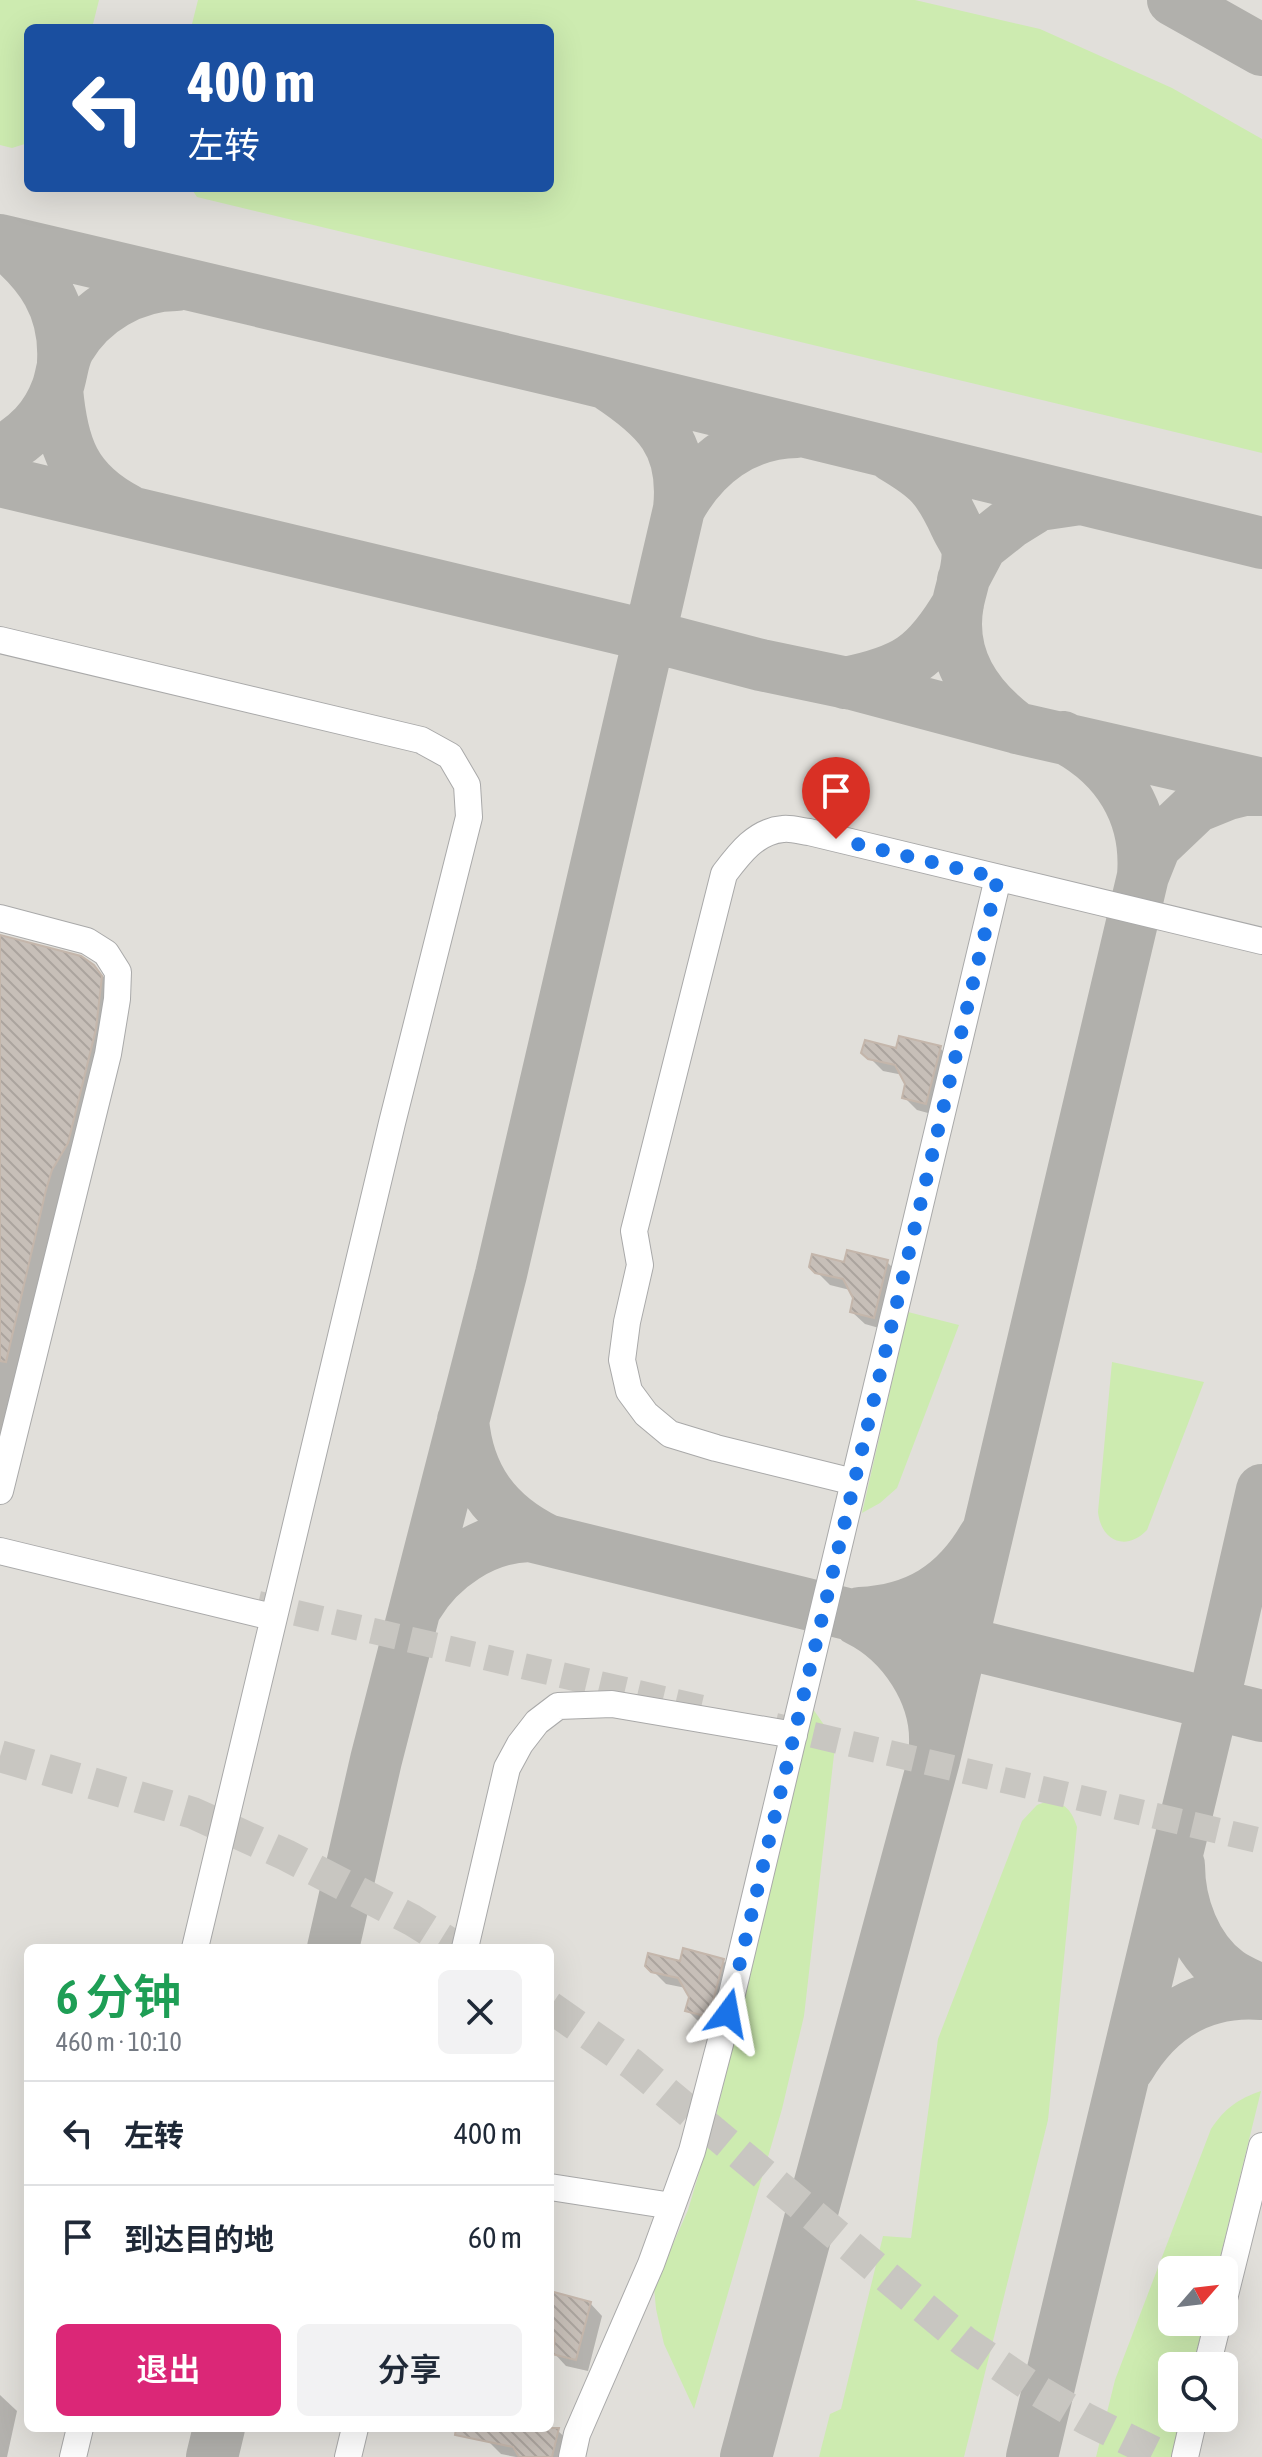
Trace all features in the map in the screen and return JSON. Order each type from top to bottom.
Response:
[{"type":"lane","points":[[0,640],[421,740],[450,756],[467,785],[469,817],[196,1944]]},
{"type":"lane","points":[[854,1482],[670,1434],[646,1414],[629,1391],[622,1360],[640,1265],[634,1231],[724,874],[738,855],[760,836],[784,829],[809,832],[1262,941]]},
{"type":"lane","points":[[572,2457],[577,2434],[651,2264],[692,2151],[998,878]]},
{"type":"lane","points":[[0,918],[87,941],[106,953],[118,972],[108,1054],[0,1491]]},
{"type":"lane","points":[[0,1542],[261,1609],[0,1551]]},
{"type":"lane","points":[[466,1944],[507,1768],[537,1722],[558,1706],[612,1704],[794,1735]]},
{"type":"lane","points":[[1235,2256],[1262,2146]]},
{"type":"lane","points":[[554,2188],[672,2206]]},
{"type":"lane","points":[[73,2457],[79,2432]]},
{"type":"lane","points":[[348,2457],[354,2432]]},
{"type":"lane","points":[[1185,2457],[1191,2432]]},
{"type":"shaded area","points":[[0,0],[1262,0],[1262,2457],[0,2457]]},
{"type":"green space","points":[[0,0],[99,0],[93,24],[24,24],[24,144],[12,148],[0,145]]},
{"type":"green space","points":[[198,0],[915,0],[1040,29],[1172,88],[1262,139],[1262,453],[197,197],[194,192],[554,192],[554,24],[192,24]]},
{"type":"green space","points":[[908,1312],[959,1325],[897,1488],[862,1513]]},
{"type":"green space","points":[[1112,1362],[1204,1382],[1147,1530],[1131,1541],[1123,1542],[1109,1536],[1104,1530],[1098,1512]]},
{"type":"green space","points":[[813,1709],[835,1746],[804,2016],[782,2109],[694,2409],[664,2344],[654,2287],[688,2210],[716,2116]]},
{"type":"green space","points":[[1048,1801],[1067,1808],[1077,1827],[1048,2120],[964,2457],[819,2457],[830,2414],[841,2409],[883,2236],[911,2238],[938,2039],[1022,1821],[1037,1805]]},
{"type":"green space","points":[[1261,2091],[1220,2256],[1162,2256],[1211,2129],[1221,2115],[1245,2097]]},
{"type":"green space","points":[[1158,2268],[1158,2336],[1202,2336],[1198,2352],[1158,2352],[1158,2432],[1178,2432],[1172,2457],[1096,2457],[1115,2380]]},
{"type":"building","points":[[0,935],[81,956],[94,965],[102,976],[96,1029],[68,1143],[52,1170],[46,1190],[6,1362],[0,1361]]},
{"type":"building","points":[[899,1036],[941,1046],[926,1104],[902,1098],[905,1084],[895,1065],[868,1059],[861,1053],[865,1040],[896,1048]]},
{"type":"building","points":[[847,1250],[888,1260],[874,1318],[850,1312],[853,1298],[843,1279],[815,1273],[809,1267],[812,1254],[844,1262]]},
{"type":"building","points":[[683,1948],[724,1959],[709,2017],[685,2011],[689,1997],[678,1978],[651,1972],[645,1966],[648,1953],[680,1961]]},
{"type":"building","points":[[554,2292],[591,2302],[576,2360],[554,2354]]},
{"type":"building","points":[[554,2428],[559,2428],[552,2457],[519,2457],[513,2447],[455,2435],[455,2432],[554,2432]]},
{"type":"taxiway","points":[[1173,0],[1262,50]]},
{"type":"taxiway","points":[[0,240],[1262,543]]},
{"type":"taxiway","points":[[0,240],[28,265],[48,293],[60,325],[63,362]]},
{"type":"taxiway","points":[[0,452],[19,440],[41,418],[57,389],[69,348],[89,322],[115,302],[130,295],[177,285]]},
{"type":"taxiway","points":[[334,1944],[376,1760],[501,1274],[679,509],[678,467],[664,434],[640,408],[607,384]]},
{"type":"taxiway","points":[[57,389],[67,445],[74,460],[95,487],[128,510]]},
{"type":"taxiway","points":[[679,509],[701,478],[728,454],[760,438],[797,432]]},
{"type":"taxiway","points":[[892,456],[931,485],[944,502],[965,543],[967,562],[956,623],[961,658],[968,674],[989,703],[1017,728]]},
{"type":"taxiway","points":[[0,481],[761,665],[852,684],[1017,728],[1262,784]]},
{"type":"taxiway","points":[[963,580],[981,546],[1010,523],[1039,505],[1080,499]]},
{"type":"taxiway","points":[[845,683],[883,673],[912,659],[935,637],[958,604]]},
{"type":"taxiway","points":[[746,2457],[934,1760],[1143,876],[1140,832],[1125,794],[1099,762],[1063,737]]},
{"type":"taxiway","points":[[1143,876],[1155,846],[1196,807],[1228,794],[1262,790]]},
{"type":"taxiway","points":[[463,1420],[471,1459],[488,1492],[513,1519],[547,1540]]},
{"type":"taxiway","points":[[1032,2457],[1262,1490]]},
{"type":"taxiway","points":[[417,1606],[438,1579],[465,1557],[496,1542],[530,1536],[1262,1716]]},
{"type":"taxiway","points":[[860,1613],[899,1607],[932,1593],[960,1570],[984,1537]]},
{"type":"taxiway","points":[[858,1620],[889,1642],[914,1672],[930,1707],[935,1744]]},
{"type":"taxiway","points":[[1179,1865],[1182,1895],[1198,1939],[1228,1973],[1262,1991]]},
{"type":"taxiway","points":[[1129,2067],[1154,2034],[1184,2010],[1220,1996],[1262,1994]]},
{"type":"taxiway","points":[[212,2457],[218,2432]]},
{"type":"tunnel","points":[[258,1604],[702,1708]]},
{"type":"tunnel","points":[[775,1726],[1262,1841]]},
{"type":"tunnel","points":[[0,1756],[193,1813],[286,1855],[412,1920],[451,1944]]},
{"type":"tunnel","points":[[554,2010],[632,2064],[965,2342],[1086,2419],[1164,2457]]},
{"type":"route","points":[[728,2013],[998,878],[836,839]]}]
